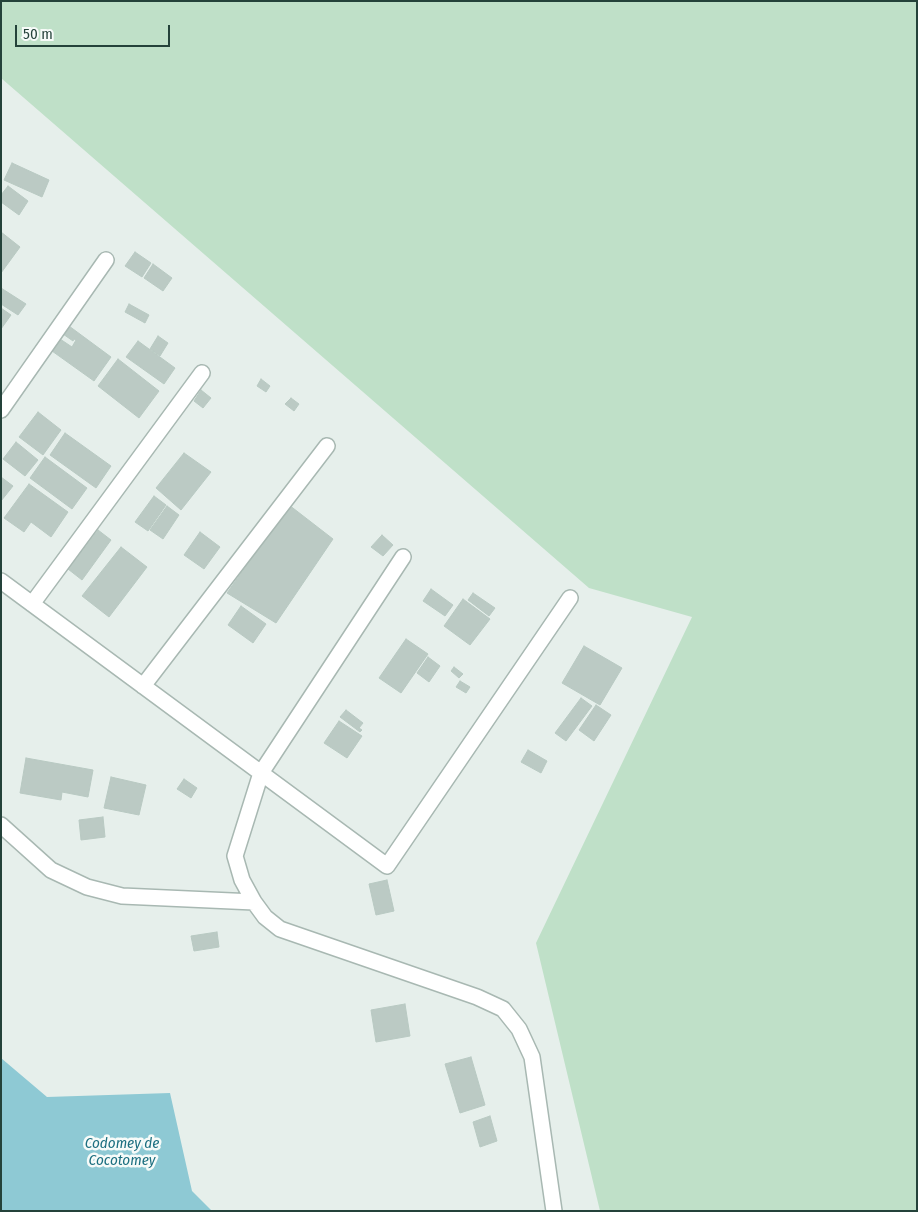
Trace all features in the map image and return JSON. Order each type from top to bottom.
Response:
[{"type":"street","points":[[1,410],[106,260]]},
{"type":"street","points":[[32,604],[202,373]]},
{"type":"street","points":[[142,686],[327,446]]},
{"type":"street","points":[[402,557],[261,773],[235,856],[242,880],[254,902],[265,917],[280,929],[477,997],[503,1009],[519,1029],[532,1057],[554,1211]]},
{"type":"street","points":[[1,581],[387,866],[570,598]]},
{"type":"street","points":[[1,825],[51,870],[87,887],[122,896],[254,902]]},
{"type":"green space","points":[[1,1],[917,1],[917,1211],[600,1211],[536,943],[692,617],[589,588],[1,78]]},
{"type":"water","name":"Codomey de Cocotomey","points":[[1,1058],[47,1097],[170,1093],[192,1191],[212,1211],[1,1211]]},
{"type":"building","points":[[12,163],[49,180],[42,197],[4,180]]},
{"type":"building","points":[[8,186],[28,201],[19,215],[1,202],[1,195]]},
{"type":"building","points":[[1,232],[20,247],[1,273]]},
{"type":"building","points":[[135,252],[151,263],[142,277],[125,266]]},
{"type":"building","points":[[153,264],[172,278],[163,291],[144,278]]},
{"type":"building","points":[[1,288],[26,304],[18,315],[1,304]]},
{"type":"building","points":[[129,304],[149,315],[145,323],[125,312]]},
{"type":"building","points":[[1,308],[11,315],[1,329]]},
{"type":"building","points":[[69,326],[111,357],[94,381],[52,351],[60,339],[72,347],[76,340],[74,339],[73,341],[63,334]]},
{"type":"building","points":[[158,336],[168,343],[160,356],[150,349]]},
{"type":"building","points":[[138,341],[175,368],[164,384],[126,357]]},
{"type":"building","points":[[118,359],[159,391],[139,418],[98,386]]},
{"type":"building","points":[[261,379],[270,386],[266,392],[257,386]]},
{"type":"building","points":[[201,390],[211,398],[203,408],[194,401]]},
{"type":"building","points":[[291,398],[299,404],[294,411],[285,404]]},
{"type":"building","points":[[38,412],[61,430],[43,455],[19,437]]},
{"type":"building","points":[[65,433],[111,466],[96,488],[50,455]]},
{"type":"building","points":[[16,442],[38,460],[25,476],[3,459]]},
{"type":"building","points":[[184,453],[211,472],[181,510],[156,488]]},
{"type":"building","points":[[45,457],[87,488],[72,509],[30,478]]},
{"type":"building","points":[[1,477],[13,486],[1,501]]},
{"type":"building","points":[[29,484],[68,512],[51,537],[31,522],[24,532],[4,518]]},
{"type":"building","points":[[154,496],[166,505],[148,531],[135,522]]},
{"type":"building","points":[[289,505],[333,539],[276,623],[227,593]]},
{"type":"building","points":[[167,506],[179,515],[163,539],[150,530]]},
{"type":"building","points":[[98,530],[111,540],[82,580],[68,569]]},
{"type":"building","points":[[200,532],[220,547],[204,569],[184,555]]},
{"type":"building","points":[[382,535],[393,545],[383,556],[371,547]]},
{"type":"building","points":[[121,547],[147,567],[109,617],[82,596]]},
{"type":"building","points":[[431,589],[453,605],[445,616],[423,601]]},
{"type":"building","points":[[473,593],[495,608],[489,616],[468,600]]},
{"type":"building","points":[[463,599],[490,619],[470,645],[444,626]]},
{"type":"building","points":[[241,606],[266,624],[253,643],[228,625]]},
{"type":"building","points":[[406,639],[428,654],[401,693],[379,678]]},
{"type":"building","points":[[584,646],[622,668],[600,705],[562,683]]},
{"type":"building","points":[[428,657],[440,666],[429,682],[417,673]]},
{"type":"building","points":[[454,667],[463,674],[459,678],[451,671]]},
{"type":"building","points":[[460,681],[470,687],[466,693],[456,687]]},
{"type":"building","points":[[581,698],[592,706],[566,741],[555,733]]},
{"type":"building","points":[[596,705],[611,715],[594,741],[579,730]]},
{"type":"building","points":[[346,710],[363,723],[359,728],[362,730],[360,732],[340,717]]},
{"type":"building","points":[[339,721],[362,736],[347,758],[324,743]]},
{"type":"building","points":[[528,750],[547,761],[541,773],[521,762]]},
{"type":"building","points":[[26,758],[93,770],[88,797],[62,792],[61,800],[20,793]]},
{"type":"building","points":[[111,777],[146,785],[139,815],[104,808]]},
{"type":"building","points":[[184,779],[197,788],[191,798],[177,789]]},
{"type":"building","points":[[103,817],[105,837],[81,840],[79,820]]},
{"type":"building","points":[[387,880],[394,911],[376,915],[369,884]]},
{"type":"building","points":[[217,932],[219,947],[194,951],[191,936]]},
{"type":"building","points":[[405,1004],[410,1036],[376,1042],[371,1010]]},
{"type":"building","points":[[471,1057],[485,1105],[460,1113],[445,1064]]},
{"type":"building","points":[[490,1116],[497,1141],[480,1147],[473,1122]]}]
